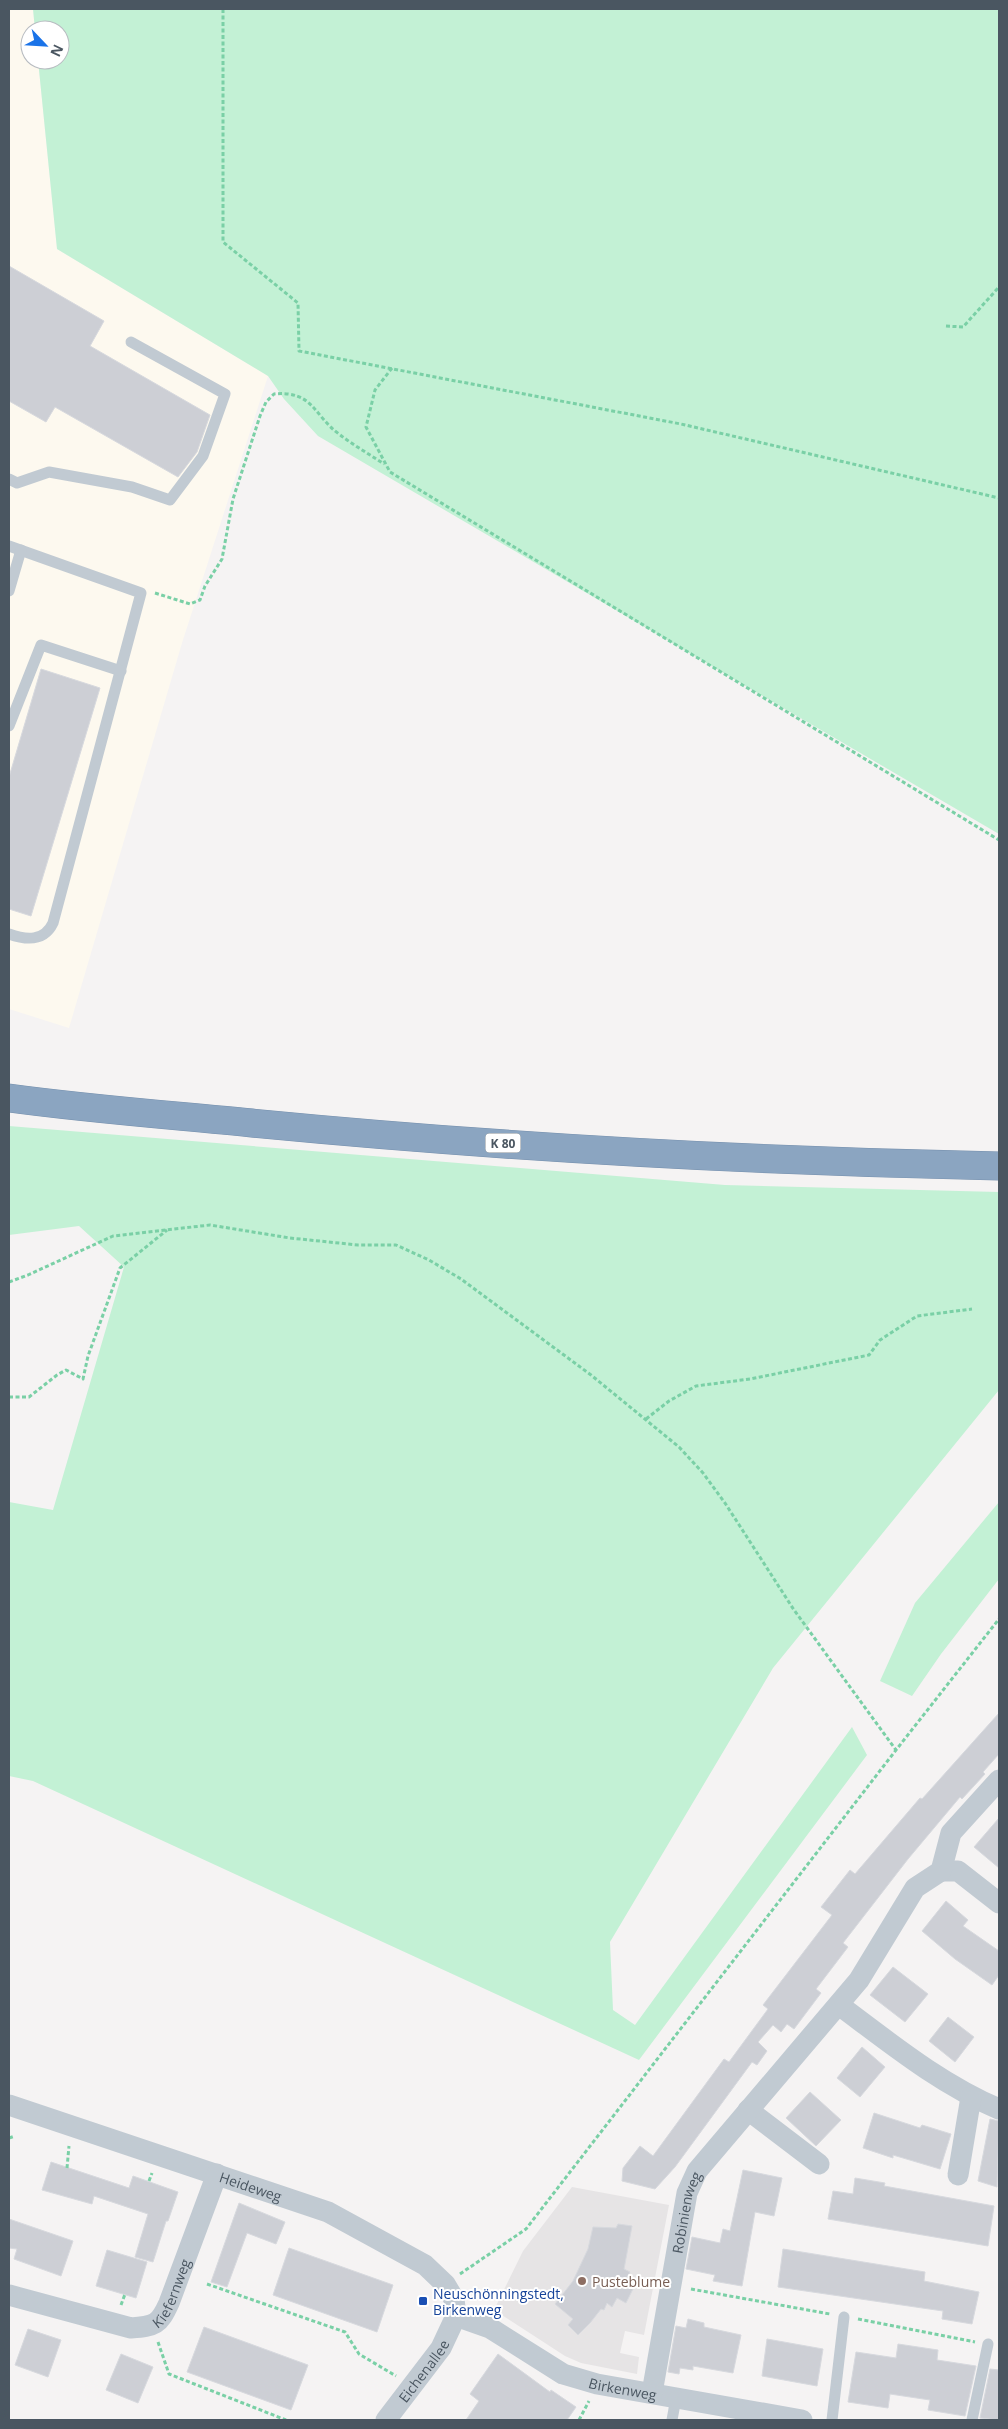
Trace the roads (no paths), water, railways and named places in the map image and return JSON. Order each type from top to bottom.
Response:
[{"type":"highway","name":"K 80","points":[[9,1098],[358,1133],[495,1143],[729,1156],[999,1166]]},
{"type":"street","points":[[999,1780],[952,1833],[942,1871],[958,1871],[999,1903]]},
{"type":"street","name":"Robinienweg","points":[[652,2393],[686,2193],[696,2170],[859,1980],[915,1888],[942,1871]]},
{"type":"street","points":[[839,2005],[908,2057],[971,2097],[999,2109]]},
{"type":"street","points":[[958,2175],[971,2097]]},
{"type":"street","name":"Heideweg","points":[[9,2105],[328,2212],[425,2265],[445,2284],[454,2299],[456,2316]]},
{"type":"street","points":[[748,2110],[820,2164]]},
{"type":"street","name":"Kiefernweg","points":[[9,2296],[131,2328],[151,2327],[160,2321],[170,2303],[217,2174]]},
{"type":"street","name":"Birkenweg","points":[[456,2316],[490,2328],[563,2374],[597,2384],[802,2420]]},
{"type":"street","name":"Eichenallee","points":[[386,2420],[441,2348],[456,2316]]},
{"type":"lane","points":[[9,479],[17,484],[49,472],[132,488],[170,500],[203,456],[225,394],[131,342]]},
{"type":"lane","points":[[9,546],[141,593],[53,923],[49,932],[38,938],[23,939],[9,934]]},
{"type":"lane","points":[[9,591],[21,550]]},
{"type":"lane","points":[[9,726],[40,645],[121,671]]},
{"type":"lane","points":[[832,2420],[844,2317]]},
{"type":"lane","points":[[972,2420],[988,2344]]},
{"type":"lane","points":[[672,2420],[676,2398]]},
{"type":"place","name":"Pusteblume","points":[[582,2281]]},
{"type":"place","name":"Neuschönningstedt, Birkenweg","points":[[423,2301]]}]
